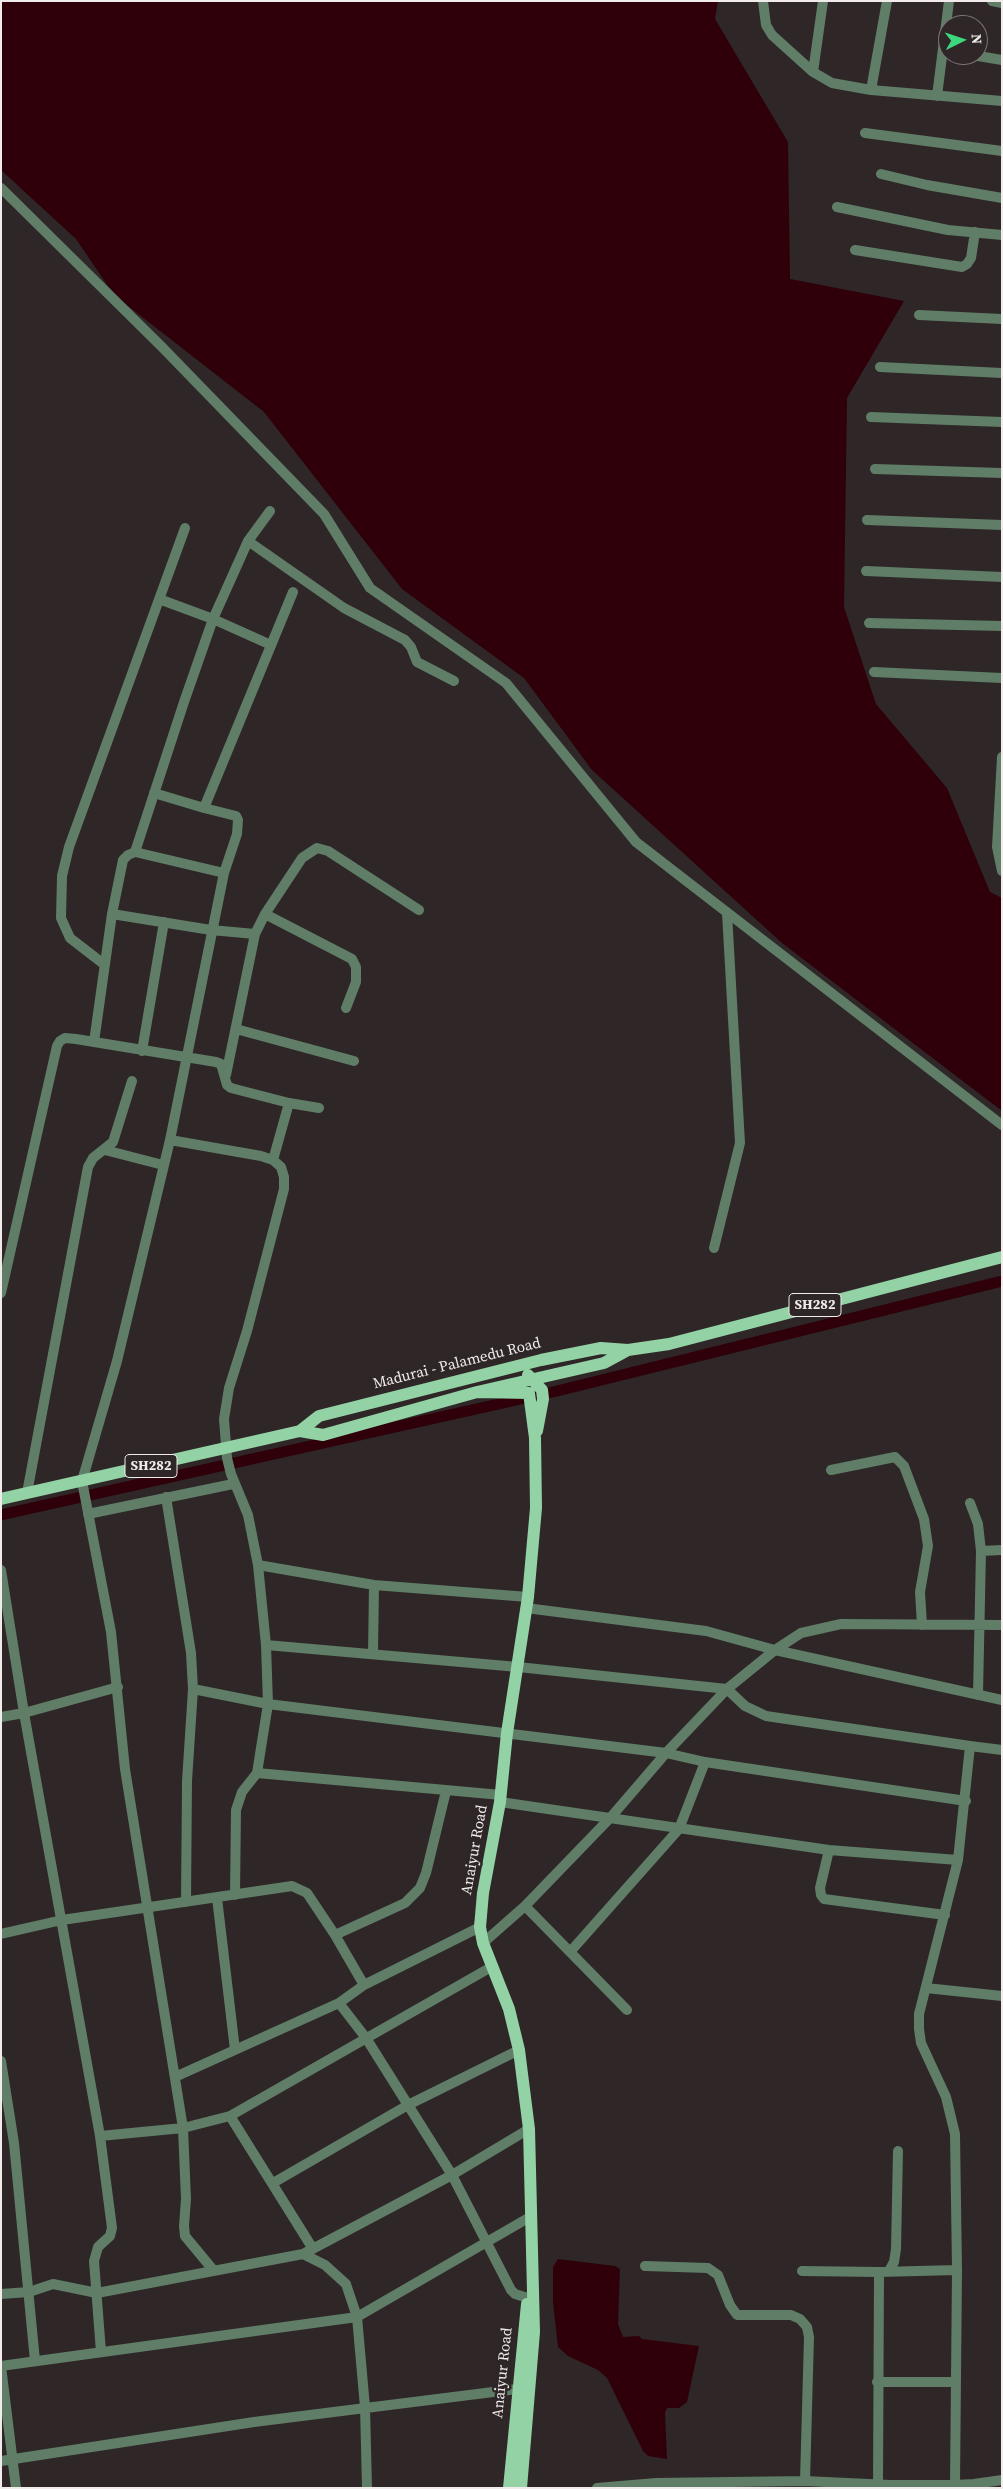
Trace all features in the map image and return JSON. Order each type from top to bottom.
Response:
[{"type":"main road","name":"Madurai - Palamedu Road","points":[[1,1499],[227,1454],[300,1431],[319,1416],[430,1387],[519,1365],[601,1348],[628,1350],[669,1344],[1002,1257]]},
{"type":"main road","name":"Madurai - Palamedu Road","points":[[300,1431],[323,1435],[477,1392],[604,1363],[628,1350]]},
{"type":"main road","points":[[536,1395],[533,1379],[541,1360]]},
{"type":"main road","points":[[519,1365],[533,1379]]},
{"type":"main road","points":[[477,1392],[536,1395],[578,1369]]},
{"type":"main road","points":[[430,1387],[433,1405]]},
{"type":"main road","name":"Anaiyur Road","points":[[507,2488],[534,2332],[529,2129],[519,2050],[509,2009],[483,1943],[480,1927],[483,1894],[500,1798],[507,1733],[527,1603],[536,1508],[536,1395]]},
{"type":"main road","name":"Anaiyur Road","points":[[521,2488],[528,2298],[532,2262]]},
{"type":"street","points":[[763,1],[763,15],[772,35],[813,72],[832,83],[871,90],[1002,102]]},
{"type":"street","points":[[813,72],[823,1]]},
{"type":"street","points":[[871,90],[887,1]]},
{"type":"street","points":[[948,15],[949,1]]},
{"type":"street","points":[[992,1],[1002,3]]},
{"type":"street","points":[[988,58],[1002,60]]},
{"type":"street","points":[[937,96],[942,65]]},
{"type":"street","points":[[865,133],[1002,151]]},
{"type":"street","points":[[881,174],[927,185],[1002,198]]},
{"type":"street","points":[[1,188],[162,347],[324,514],[370,588],[506,683],[636,842],[1002,1125]]},
{"type":"street","points":[[837,207],[922,226],[1002,234]]},
{"type":"street","points":[[855,250],[962,267],[972,258],[975,232]]},
{"type":"street","points":[[919,315],[1002,319]]},
{"type":"street","points":[[880,367],[1002,373]]},
{"type":"street","points":[[871,417],[1002,422]]},
{"type":"street","points":[[875,469],[1002,473]]},
{"type":"street","points":[[135,852],[213,619],[248,541],[270,511]]},
{"type":"street","points":[[867,520],[1002,525]]},
{"type":"street","points":[[105,965],[70,938],[61,918],[62,876],[69,847],[186,528]]},
{"type":"street","points":[[248,541],[344,608],[405,640],[411,647],[417,662],[454,681]]},
{"type":"street","points":[[866,571],[1002,577]]},
{"type":"street","points":[[204,808],[293,592]]},
{"type":"street","points":[[160,599],[213,619],[272,645]]},
{"type":"street","points":[[869,623],[1002,626]]},
{"type":"street","points":[[874,672],[1002,678]]},
{"type":"street","points":[[1002,757],[997,847],[1002,871]]},
{"type":"street","points":[[154,793],[231,814],[238,820],[237,834],[224,873],[211,930],[170,1140],[117,1362],[82,1482],[111,1632],[125,1768],[184,2128],[186,2236],[214,2271]]},
{"type":"street","points":[[226,1080],[256,934],[265,914],[302,858],[318,848],[328,851],[419,910]]},
{"type":"street","points":[[94,1042],[112,914],[123,860],[135,852],[224,873]]},
{"type":"street","points":[[714,1248],[740,1142],[727,913]]},
{"type":"street","points":[[112,914],[211,930],[256,934]]},
{"type":"street","points":[[265,914],[352,958],[356,967],[356,982],[346,1008]]},
{"type":"street","points":[[142,1051],[164,922]]},
{"type":"street","points":[[236,1029],[354,1061]]},
{"type":"street","points":[[1,1294],[57,1046],[66,1038],[221,1064],[226,1080],[231,1088],[289,1103],[319,1108]]},
{"type":"street","points":[[28,1493],[86,1175],[93,1158],[105,1150],[117,1133],[132,1081]]},
{"type":"street","points":[[273,1160],[289,1103]]},
{"type":"street","points":[[170,1140],[273,1160],[281,1167],[284,1190],[226,1403],[224,1419],[227,1454],[232,1479],[243,1500],[248,1515],[258,1565],[266,1645],[268,1704],[256,1773],[242,1792],[236,1810],[235,1895]]},
{"type":"street","points":[[105,1150],[163,1164]]},
{"type":"street","points":[[831,1470],[895,1457],[904,1466],[924,1519],[928,1546],[920,1592],[922,1625]]},
{"type":"street","points":[[88,1514],[166,1498],[232,1479]]},
{"type":"street","points":[[166,1498],[188,1626],[193,1690],[187,1781],[186,1902]]},
{"type":"street","points":[[970,1503],[978,1524],[981,1551],[981,1625],[978,1695]]},
{"type":"street","points":[[981,1551],[1002,1550]]},
{"type":"street","points":[[258,1565],[374,1585],[527,1603],[706,1630],[775,1650],[1002,1700]]},
{"type":"street","points":[[1,1570],[24,1713],[100,2136],[112,2228],[110,2236],[94,2253],[101,2352]]},
{"type":"street","points":[[374,1585],[374,1654]]},
{"type":"street","points":[[483,1943],[526,1906],[611,1817],[666,1753],[726,1689],[775,1650],[801,1633],[840,1624],[1002,1625]]},
{"type":"street","points":[[266,1645],[518,1667],[726,1689],[745,1706],[766,1716],[1002,1750]]},
{"type":"street","points":[[1,1717],[24,1713],[118,1688]]},
{"type":"street","points":[[193,1690],[268,1704],[666,1753],[706,1762],[966,1801]]},
{"type":"street","points":[[955,2485],[957,2270],[955,2134],[946,2097],[921,2043],[919,2014],[958,1860],[966,1801],[970,1746]]},
{"type":"street","points":[[570,1952],[679,1829],[706,1762]]},
{"type":"street","points":[[256,1773],[500,1798],[679,1829],[829,1850],[958,1860]]},
{"type":"street","points":[[335,1935],[405,1903],[420,1888],[426,1873],[446,1791]]},
{"type":"street","points":[[829,1850],[820,1888],[824,1899],[945,1915]]},
{"type":"street","points":[[1,1934],[62,1920],[280,1887],[300,1888],[307,1893],[335,1935],[364,1985]]},
{"type":"street","points":[[217,1898],[235,2050]]},
{"type":"street","points":[[526,1906],[627,2010]]},
{"type":"street","points":[[175,2077],[339,2003],[364,1985],[480,1927]]},
{"type":"street","points":[[100,2136],[184,2128],[230,2116],[493,1966]]},
{"type":"street","points":[[926,1988],[1002,1996]]},
{"type":"street","points":[[339,2003],[366,2038],[452,2175],[511,2290],[514,2294],[528,2298]]},
{"type":"street","points":[[273,2183],[408,2105],[519,2050]]},
{"type":"street","points":[[1,2061],[14,2142],[35,2361]]},
{"type":"street","points":[[230,2116],[313,2249]]},
{"type":"street","points":[[1,2294],[29,2292],[53,2284],[97,2293],[303,2254],[452,2175],[529,2129]]},
{"type":"street","points":[[878,2485],[877,2382],[884,2271],[894,2262],[896,2249],[898,2151]]},
{"type":"street","points":[[16,2488],[1,2366],[357,2317],[530,2217]]},
{"type":"street","points":[[303,2254],[324,2265],[346,2284],[357,2317],[365,2407],[367,2488]]},
{"type":"street","points":[[646,2266],[708,2268],[718,2275],[730,2305],[737,2316],[791,2315],[800,2319],[807,2327],[809,2337],[805,2481]]},
{"type":"street","points":[[802,2272],[957,2270]]},
{"type":"street","points":[[877,2382],[956,2382]]},
{"type":"street","points":[[1,2461],[365,2407],[524,2388]]},
{"type":"street","points":[[597,2488],[805,2481],[890,2486],[974,2486],[1002,2480]]},
{"type":"street","points":[[507,2488],[531,2488]]},
{"type":"shaded area","points":[[1,1],[718,1],[715,19],[788,142],[790,279],[904,301],[847,398],[844,607],[876,704],[947,788],[990,892],[1002,898],[1002,1111],[782,943],[592,770],[524,678],[402,589],[264,412],[114,295],[76,239],[1,170]]},
{"type":"shaded area","points":[[558,2259],[615,2266],[620,2269],[618,2324],[623,2337],[639,2336],[642,2339],[699,2346],[687,2402],[679,2408],[667,2408],[665,2413],[667,2459],[648,2456],[643,2451],[607,2378],[598,2370],[568,2356],[558,2347],[553,2302],[553,2267]]},
{"type":"waterway","points":[[1,1515],[557,1391],[1002,1281]]}]
